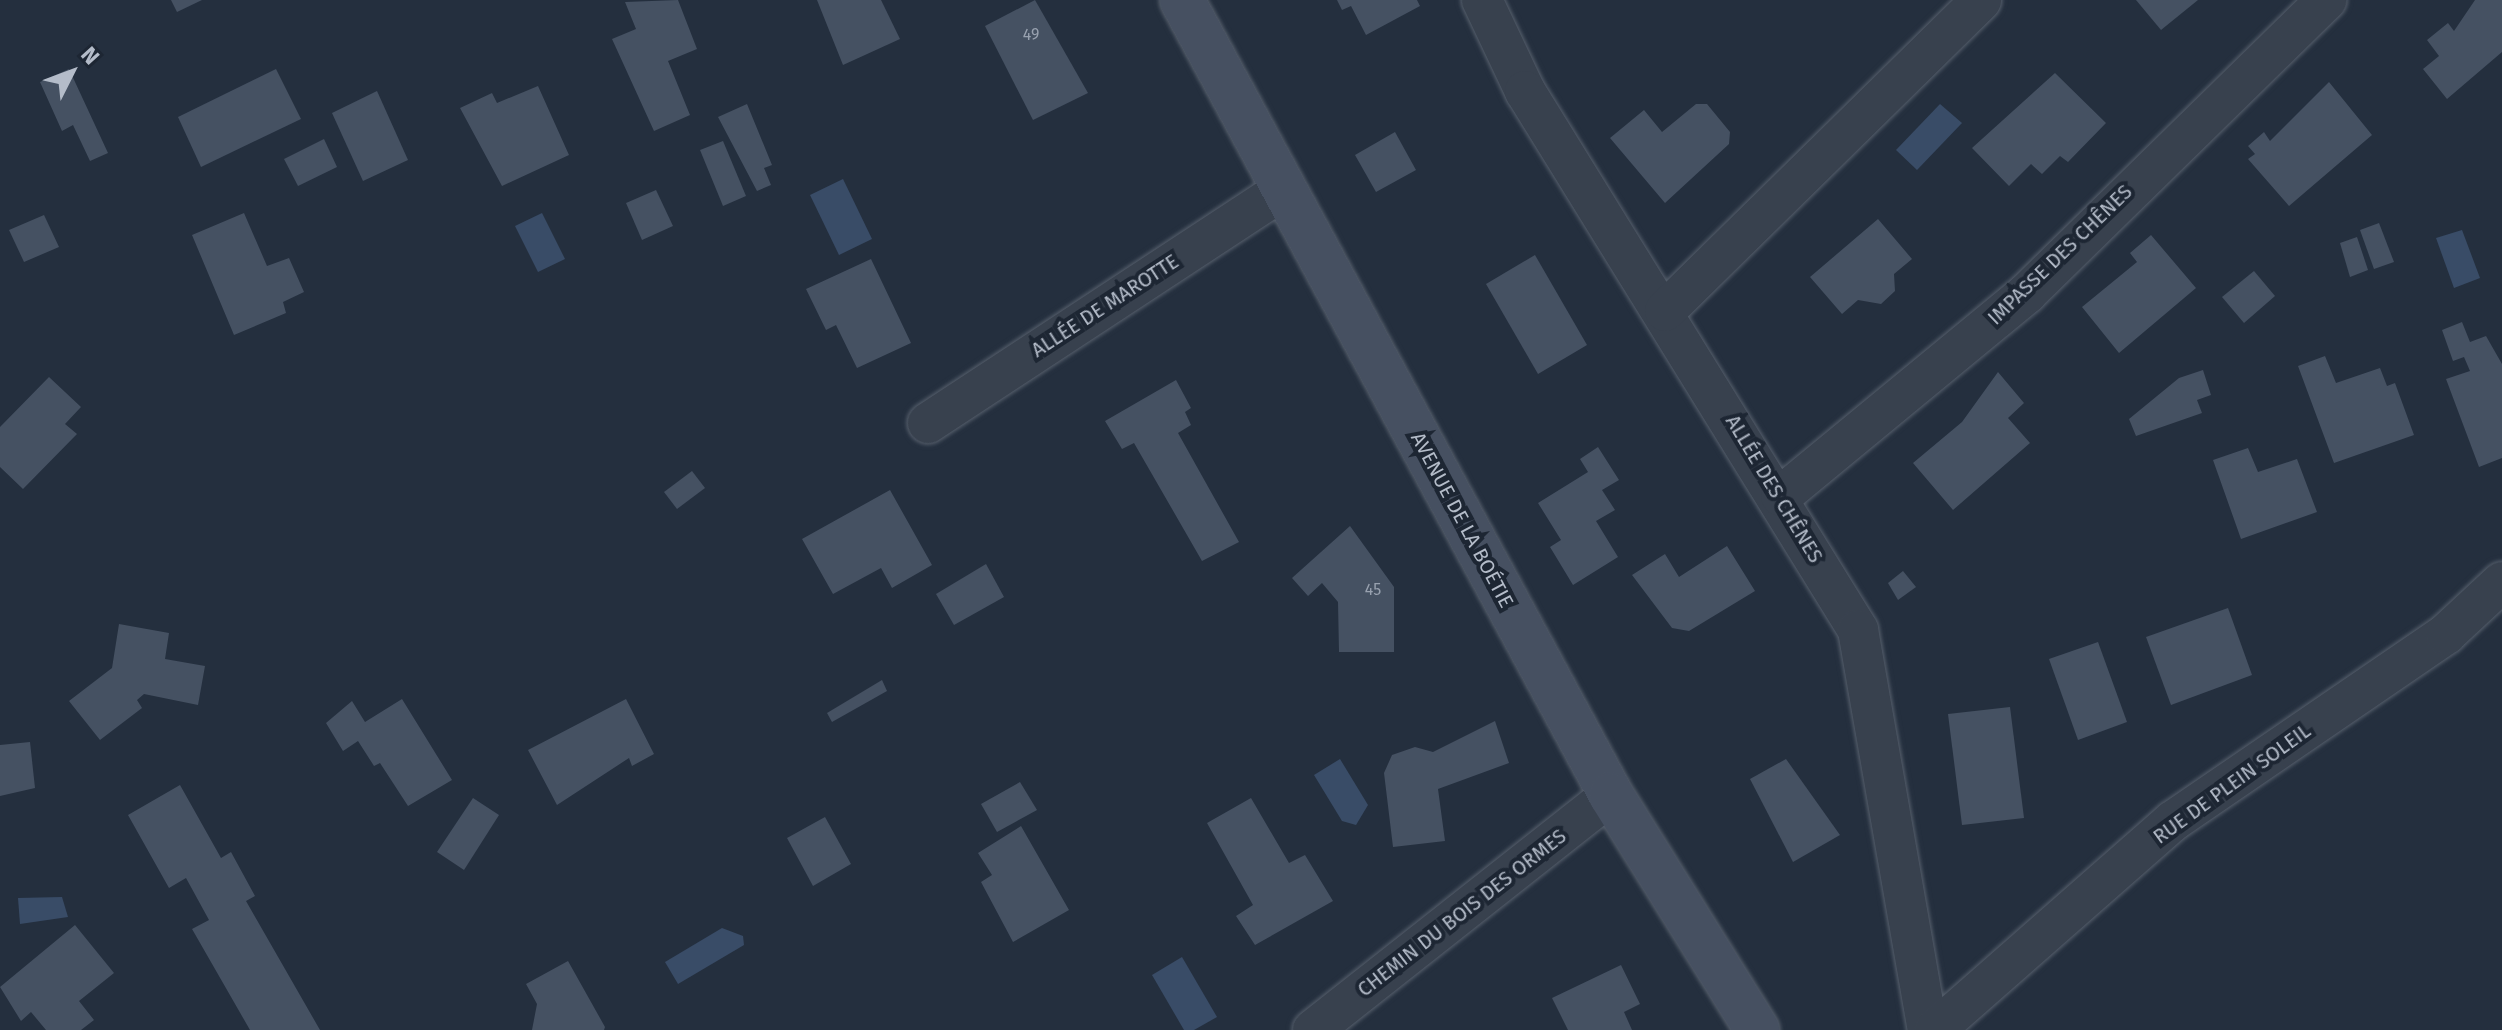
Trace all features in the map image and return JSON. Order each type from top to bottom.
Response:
[{"type":"main road","name":"AVENUE DE LA BOÉTIE","points":[[1182,0],[1611,795],[1757,1030]]},
{"type":"street","name":"ALLÉE DES CHÊNES","points":[[1482,0],[1525,91],[1781,496],[1858,630],[1928,1030]]},
{"type":"street","points":[[1665,311],[1981,0]]},
{"type":"street","name":"IMPASSE DES CHÊNES","points":[[1781,496],[2027,293],[2326,0]]},
{"type":"street","name":"ALLÉE DE MAROTTE","points":[[928,423],[1283,190]]},
{"type":"street","name":"RUE DE PLEIN SOLEIL","points":[[1935,1030],[2173,821],[2446,634],[2502,582]]},
{"type":"street","name":"CHEMIN DU BOIS DES ORMES","points":[[1313,1030],[1611,795]]},
{"type":"water","points":[[1940,104],[1962,123],[1917,170],[1896,150]]},
{"type":"water","points":[[843,179],[872,239],[839,255],[810,195]]},
{"type":"water","points":[[542,213],[565,259],[538,272],[515,226]]},
{"type":"water","points":[[2462,230],[2480,278],[2454,288],[2436,238]]},
{"type":"water","points":[[1340,759],[1368,805],[1356,825],[1342,821],[1314,775]]},
{"type":"water","points":[[62,897],[68,917],[20,924],[18,898]]},
{"type":"water","points":[[722,928],[743,936],[744,945],[678,984],[665,962]]},
{"type":"water","points":[[1182,957],[1217,1017],[1194,1030],[1184,1030],[1152,975]]},
{"type":"building","points":[[171,0],[202,0],[177,12]]},
{"type":"building","points":[[678,0],[697,49],[668,61],[690,115],[654,131],[612,39],[636,29],[625,2]]},
{"type":"building","points":[[817,0],[881,0],[900,39],[843,65]]},
{"type":"building","points":[[1035,0],[1088,93],[1033,120],[985,26]]},
{"type":"building","points":[[1337,0],[1417,0],[1420,6],[1366,35],[1351,6],[1342,10]]},
{"type":"building","points":[[2136,0],[2198,0],[2161,30]]},
{"type":"building","points":[[2475,0],[2502,0],[2502,52],[2447,99],[2423,69],[2439,56],[2427,40],[2448,23],[2454,31]]},
{"type":"building","points":[[69,69],[108,153],[90,161],[73,125],[62,131],[40,82]]},
{"type":"building","points":[[276,69],[301,119],[201,167],[178,117]]},
{"type":"building","points":[[2055,73],[2106,123],[2068,162],[2060,156],[2042,174],[2031,164],[2009,186],[1972,148]]},
{"type":"building","points":[[2329,82],[2372,135],[2289,206],[2248,159],[2255,154],[2248,146],[2264,132],[2270,141]]},
{"type":"building","points":[[538,86],[569,155],[502,186],[460,108],[492,93],[497,103]]},
{"type":"building","points":[[377,91],[408,160],[363,181],[332,113]]},
{"type":"building","points":[[747,104],[772,165],[764,168],[771,185],[757,191],[718,117]]},
{"type":"building","points":[[1696,104],[1707,104],[1730,132],[1729,144],[1665,203],[1610,138],[1644,110],[1662,132]]},
{"type":"building","points":[[1395,132],[1416,170],[1376,192],[1355,155]]},
{"type":"building","points":[[324,139],[337,167],[298,186],[284,159]]},
{"type":"building","points":[[723,141],[746,196],[723,206],[700,150]]},
{"type":"building","points":[[656,190],[673,226],[642,240],[626,203]]},
{"type":"building","points":[[244,213],[267,266],[289,258],[304,292],[283,302],[286,313],[234,335],[192,235]]},
{"type":"building","points":[[44,215],[59,247],[24,262],[9,230]]},
{"type":"building","points":[[1878,219],[1912,259],[1894,274],[1895,291],[1881,304],[1858,300],[1842,314],[1810,277]]},
{"type":"building","points":[[2379,223],[2394,262],[2374,269],[2360,230]]},
{"type":"building","points":[[2151,235],[2196,288],[2119,353],[2082,307],[2137,262],[2130,253]]},
{"type":"building","points":[[2357,237],[2368,270],[2350,277],[2340,243]]},
{"type":"building","points":[[1535,255],[1587,345],[1538,374],[1486,284]]},
{"type":"building","points":[[871,259],[911,343],[857,368],[836,325],[826,330],[806,289]]},
{"type":"building","points":[[2254,271],[2275,296],[2244,323],[2222,297]]},
{"type":"building","points":[[2462,322],[2470,342],[2486,336],[2502,364],[2502,458],[2479,467],[2446,379],[2470,371],[2464,357],[2453,361],[2442,330]]},
{"type":"building","points":[[2325,356],[2336,383],[2380,368],[2387,386],[2395,383],[2414,435],[2334,463],[2298,366]]},
{"type":"building","points":[[2203,370],[2211,395],[2197,400],[2202,413],[2136,436],[2129,419],[2179,378]]},
{"type":"building","points":[[1998,372],[2024,403],[2008,418],[2030,443],[1953,510],[1913,463],[1962,422]]},
{"type":"building","points":[[49,377],[81,407],[65,424],[77,434],[23,489],[0,467],[0,427]]},
{"type":"building","points":[[1176,380],[1191,408],[1185,412],[1191,425],[1178,433],[1239,542],[1202,561],[1134,443],[1122,449],[1105,421]]},
{"type":"building","points":[[1598,447],[1619,480],[1602,490],[1615,510],[1596,521],[1618,557],[1573,585],[1550,547],[1561,540],[1538,503],[1588,472],[1580,459]]},
{"type":"building","points":[[2248,448],[2258,472],[2297,459],[2317,512],[2241,539],[2213,460]]},
{"type":"building","points":[[692,471],[705,488],[677,509],[664,492]]},
{"type":"building","points":[[890,490],[932,565],[892,588],[881,568],[833,594],[802,539]]},
{"type":"building","points":[[1350,526],[1394,587],[1394,652],[1339,652],[1338,602],[1322,583],[1308,596],[1292,578]]},
{"type":"building","points":[[1727,546],[1755,591],[1689,631],[1672,628],[1632,575],[1665,554],[1679,577]]},
{"type":"building","points":[[986,564],[1004,597],[954,625],[936,594]]},
{"type":"building","points":[[1903,571],[1916,587],[1898,600],[1888,583]]},
{"type":"building","points":[[2228,608],[2252,675],[2171,705],[2146,637]]},
{"type":"building","points":[[119,624],[169,633],[165,659],[205,666],[198,705],[144,694],[137,700],[142,708],[100,740],[69,701],[112,668]]},
{"type":"building","points":[[2098,642],[2127,722],[2078,740],[2049,659]]},
{"type":"building","points":[[882,680],[887,691],[832,722],[827,713]]},
{"type":"building","points":[[402,699],[452,780],[408,806],[380,763],[374,766],[358,741],[343,751],[326,723],[352,701],[365,722]]},
{"type":"building","points":[[626,699],[654,754],[632,766],[629,758],[557,805],[528,750]]},
{"type":"building","points":[[2010,707],[2024,818],[1962,825],[1948,714]]},
{"type":"building","points":[[1495,721],[1509,763],[1438,789],[1445,841],[1393,847],[1384,773],[1392,755],[1415,747],[1433,752]]},
{"type":"building","points":[[30,742],[35,788],[0,796],[0,745]]},
{"type":"building","points":[[1786,759],[1840,835],[1793,862],[1750,779]]},
{"type":"building","points":[[1020,782],[1037,810],[997,832],[981,804]]},
{"type":"building","points":[[180,785],[221,858],[231,852],[255,896],[246,901],[320,1030],[250,1030],[192,929],[209,920],[186,878],[169,888],[128,815]]},
{"type":"building","points":[[473,798],[499,815],[464,870],[437,852]]},
{"type":"building","points":[[1251,798],[1289,863],[1305,855],[1333,901],[1255,945],[1236,916],[1253,905],[1207,823]]},
{"type":"building","points":[[825,817],[851,864],[813,886],[787,838]]},
{"type":"building","points":[[1021,826],[1069,910],[1013,942],[981,882],[992,875],[978,853]]},
{"type":"building","points":[[75,925],[114,973],[79,1001],[94,1020],[81,1030],[46,1030],[31,1012],[21,1021],[0,987]]},
{"type":"building","points":[[568,961],[604,1030],[532,1030],[537,1004],[526,984]]},
{"type":"building","points":[[1621,965],[1640,1004],[1624,1012],[1632,1030],[1568,1030],[1552,998]]}]
